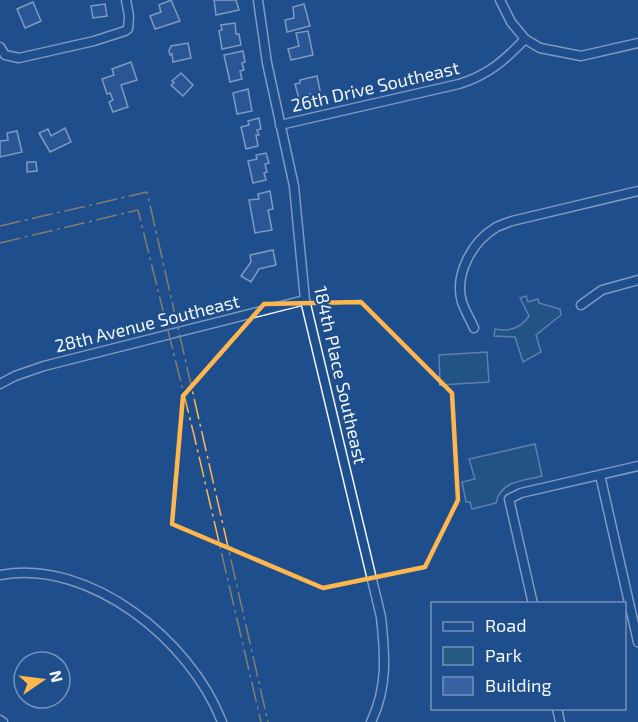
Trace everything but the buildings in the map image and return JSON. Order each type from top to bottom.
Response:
[{"type":"street","points":[[0,47],[5,55],[19,58],[94,41],[128,29],[129,16],[126,0]]},
{"type":"street","name":"184th Place Southeast","points":[[258,0],[262,33],[294,186],[305,300],[381,617],[385,657],[382,687],[372,720]]},
{"type":"street","points":[[500,0],[511,22],[525,39],[540,48],[581,56],[638,43]]},
{"type":"street","name":"26th Drive Southeast","points":[[280,125],[477,78],[504,61],[525,39]]},
{"type":"street","points":[[474,328],[461,300],[461,275],[468,256],[480,240],[495,227],[638,191]]},
{"type":"street","points":[[581,305],[602,290],[638,280]]},
{"type":"street","name":"28th Avenue Southeast","points":[[0,384],[44,366],[305,300]]},
{"type":"street","points":[[533,602],[509,499],[521,493],[638,466]]},
{"type":"street","points":[[600,475],[638,642]]},
{"type":"street","points":[[0,575],[44,573],[80,583],[114,598],[176,648],[207,692],[222,722]]},
{"type":"highlighted area","points":[[361,302],[452,393],[458,500],[425,567],[323,588],[172,524],[183,396],[264,304]]},
{"type":"green space","points":[[526,296],[528,302],[538,299],[539,303],[560,309],[561,315],[536,335],[541,352],[523,362],[515,337],[494,336],[495,329],[514,328],[526,320],[529,316],[520,298]]},
{"type":"green space","points":[[487,352],[489,382],[440,385],[439,355]]},
{"type":"green space","points":[[535,444],[542,476],[514,483],[503,490],[496,503],[472,509],[470,502],[466,502],[462,482],[475,479],[469,459]]},
{"type":"power","points":[[0,226],[147,192],[268,722]]},
{"type":"power","points":[[0,243],[138,210],[194,435],[261,722]]}]
